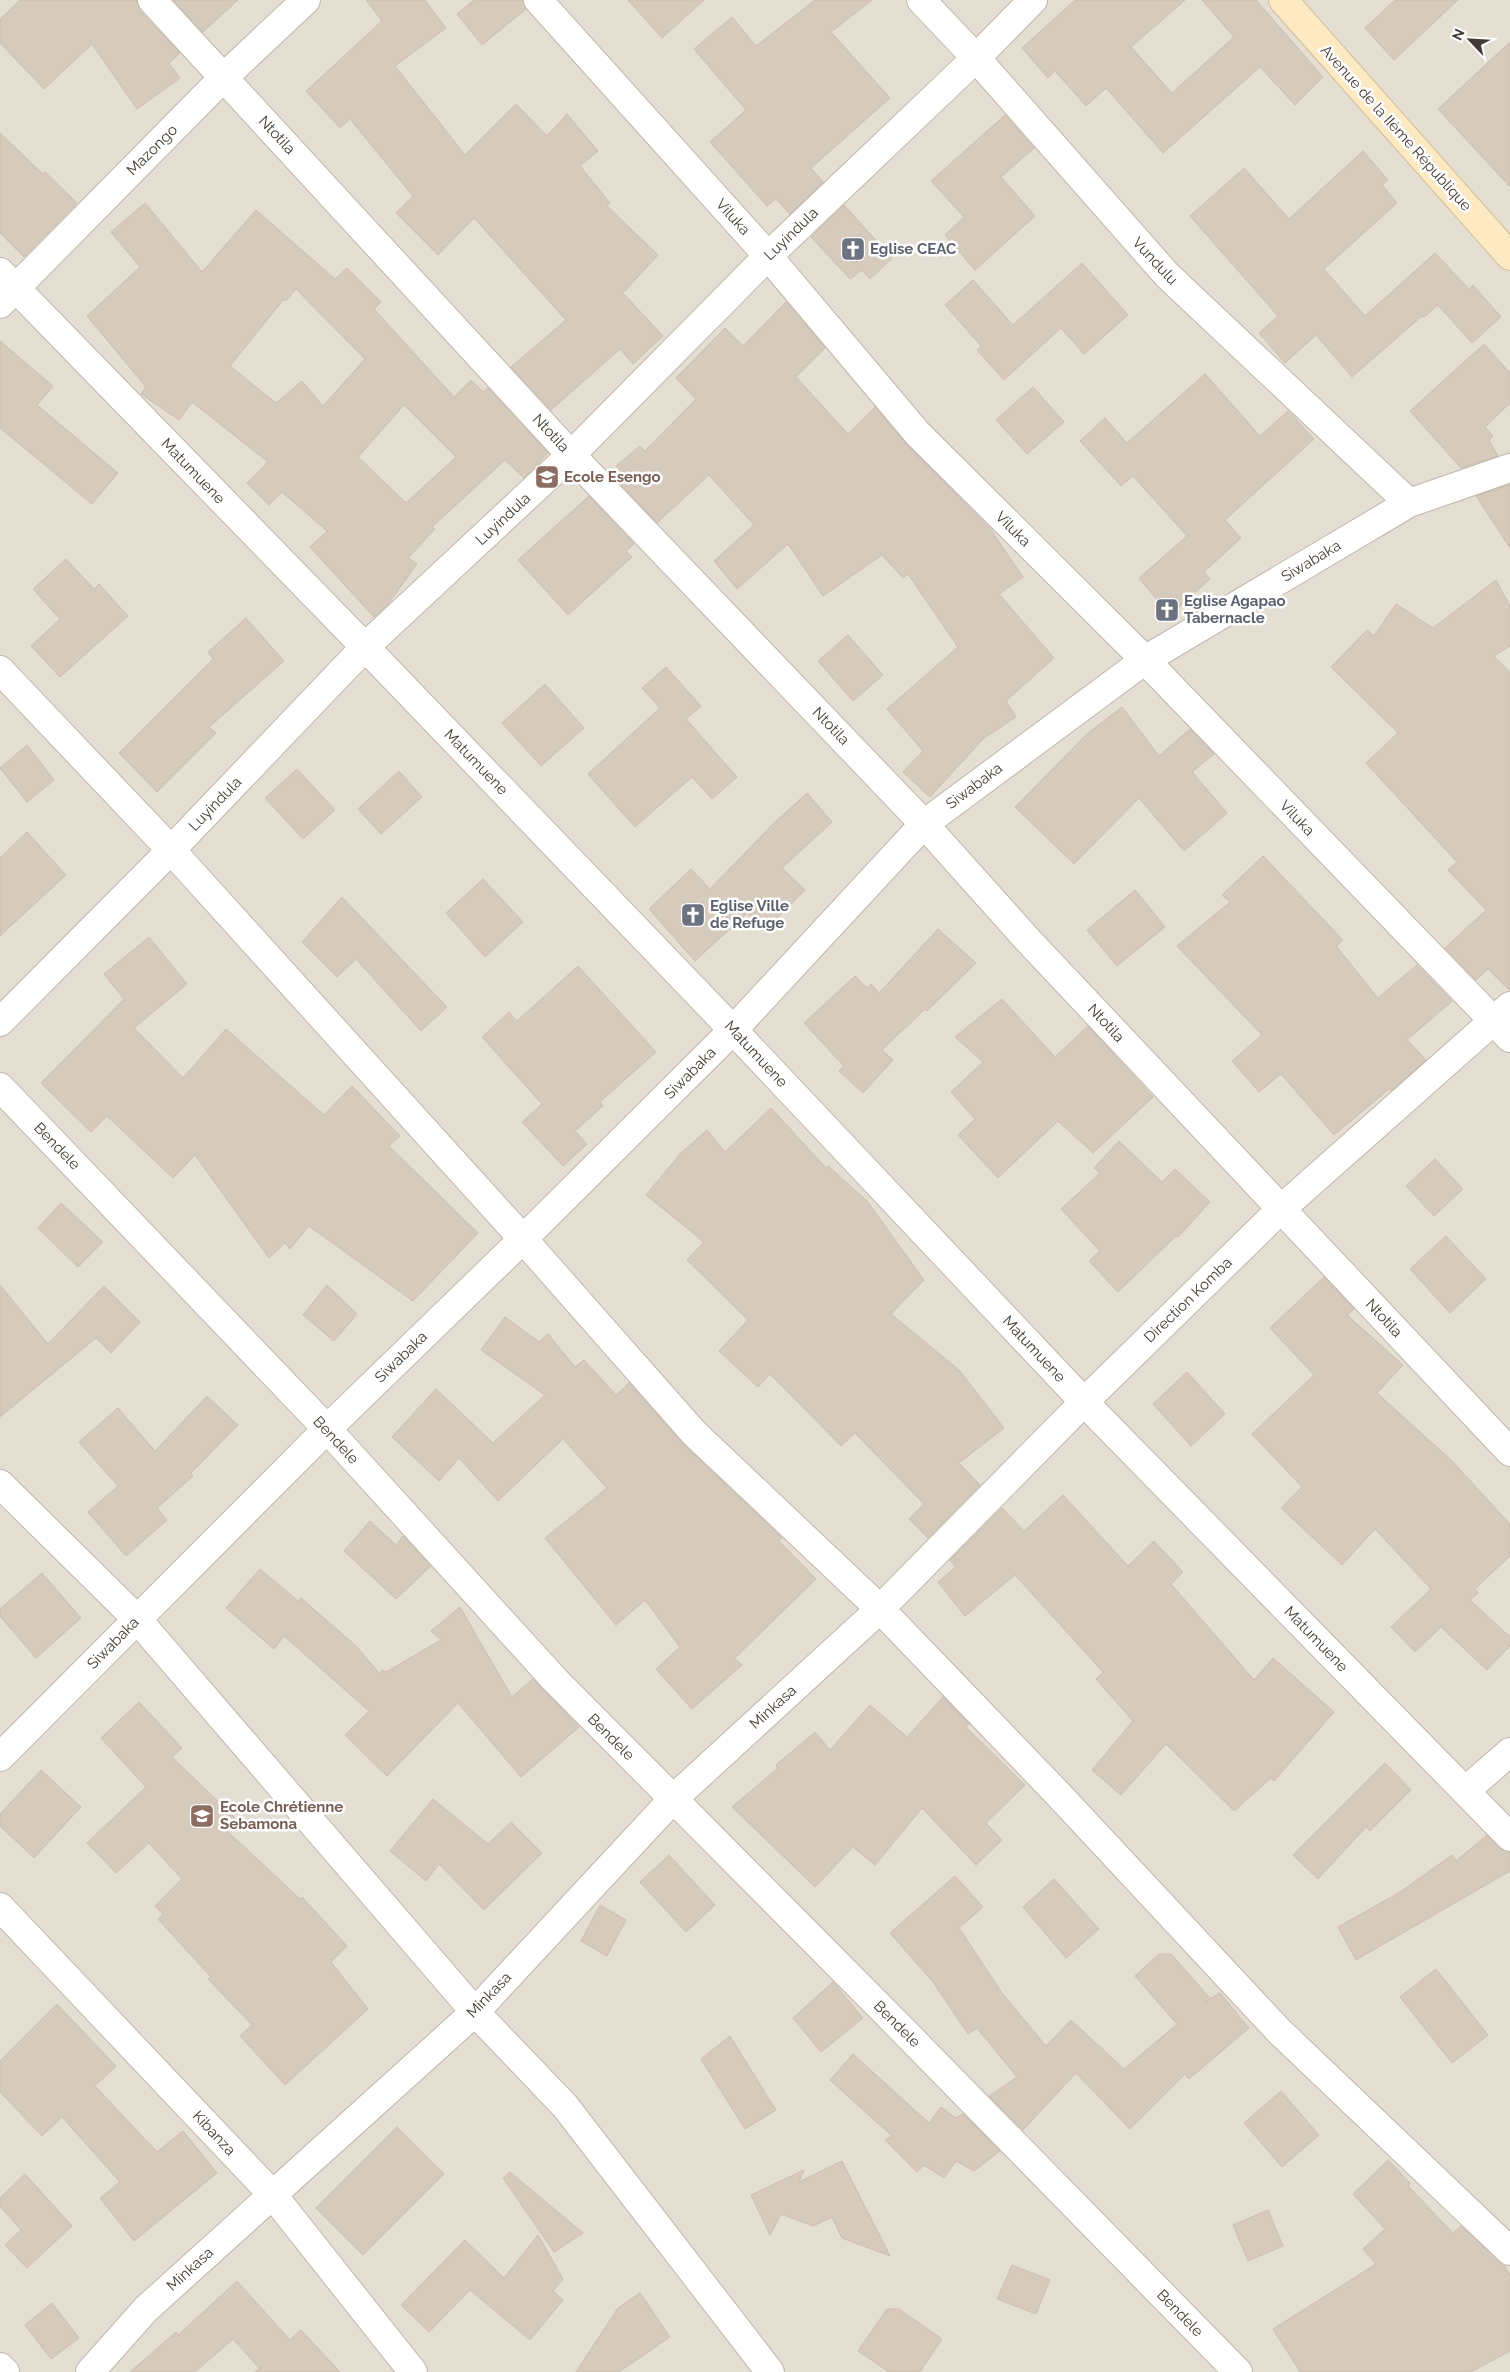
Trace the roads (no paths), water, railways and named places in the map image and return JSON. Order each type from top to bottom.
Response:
[{"type":"street","name":"Ntotila","points":[[152,0],[571,455],[924,824],[1026,938],[1510,1452]]},
{"type":"street","name":"Mazongo","points":[[5,288],[306,0]]},
{"type":"street","name":"Viluka","points":[[538,0],[768,256],[918,434],[1504,1022]]},
{"type":"street","name":"Vundulu","points":[[921,0],[976,58],[1167,275],[1409,503]]},
{"type":"street","name":"Luyindula","points":[[0,1022],[171,850],[366,647],[571,455],[768,256],[976,58],[1033,0]]},
{"type":"street","name":"Avenue de la IIème République","points":[[1282,0],[1510,256]]},
{"type":"street","name":"Matumuene","points":[[5,288],[366,647],[733,1030],[1084,1402],[1510,1837]]},
{"type":"street","name":"Siwabaka","points":[[0,1757],[327,1429],[523,1239],[733,1030],[924,824],[1145,660],[1409,503],[1510,468]]},
{"type":"street","points":[[0,670],[171,850],[523,1239],[694,1433],[880,1610],[1058,1794],[1279,2031],[1510,2251]]},
{"type":"street","name":"Direction Komba","points":[[880,1610],[1084,1402],[1281,1209],[1504,1022]]},
{"type":"street","name":"Bendele","points":[[0,1087],[327,1429],[555,1680],[1238,2372]]},
{"type":"street","points":[[0,1484],[137,1619],[475,2012],[565,2106],[770,2372]]},
{"type":"street","name":"Minkasa","points":[[90,2372],[146,2309],[475,2012],[673,1799],[880,1610]]},
{"type":"street","points":[[1465,1791],[1510,1752]]},
{"type":"street","name":"Kibanza","points":[[0,1907],[272,2194],[413,2372]]},
{"type":"street","points":[[0,2367],[5,2372]]},
{"type":"place","name":"Eglise CEAC","points":[[853,249]]},
{"type":"place","name":"Ecole Esengo","points":[[547,477]]},
{"type":"place","name":"Eglise Agapao Tabernacle","points":[[1167,610]]},
{"type":"place","name":"Eglise Ville de Refuge","points":[[693,915]]},
{"type":"place","name":"Ecole Chrétienne Sebamona","points":[[202,1816]]}]
